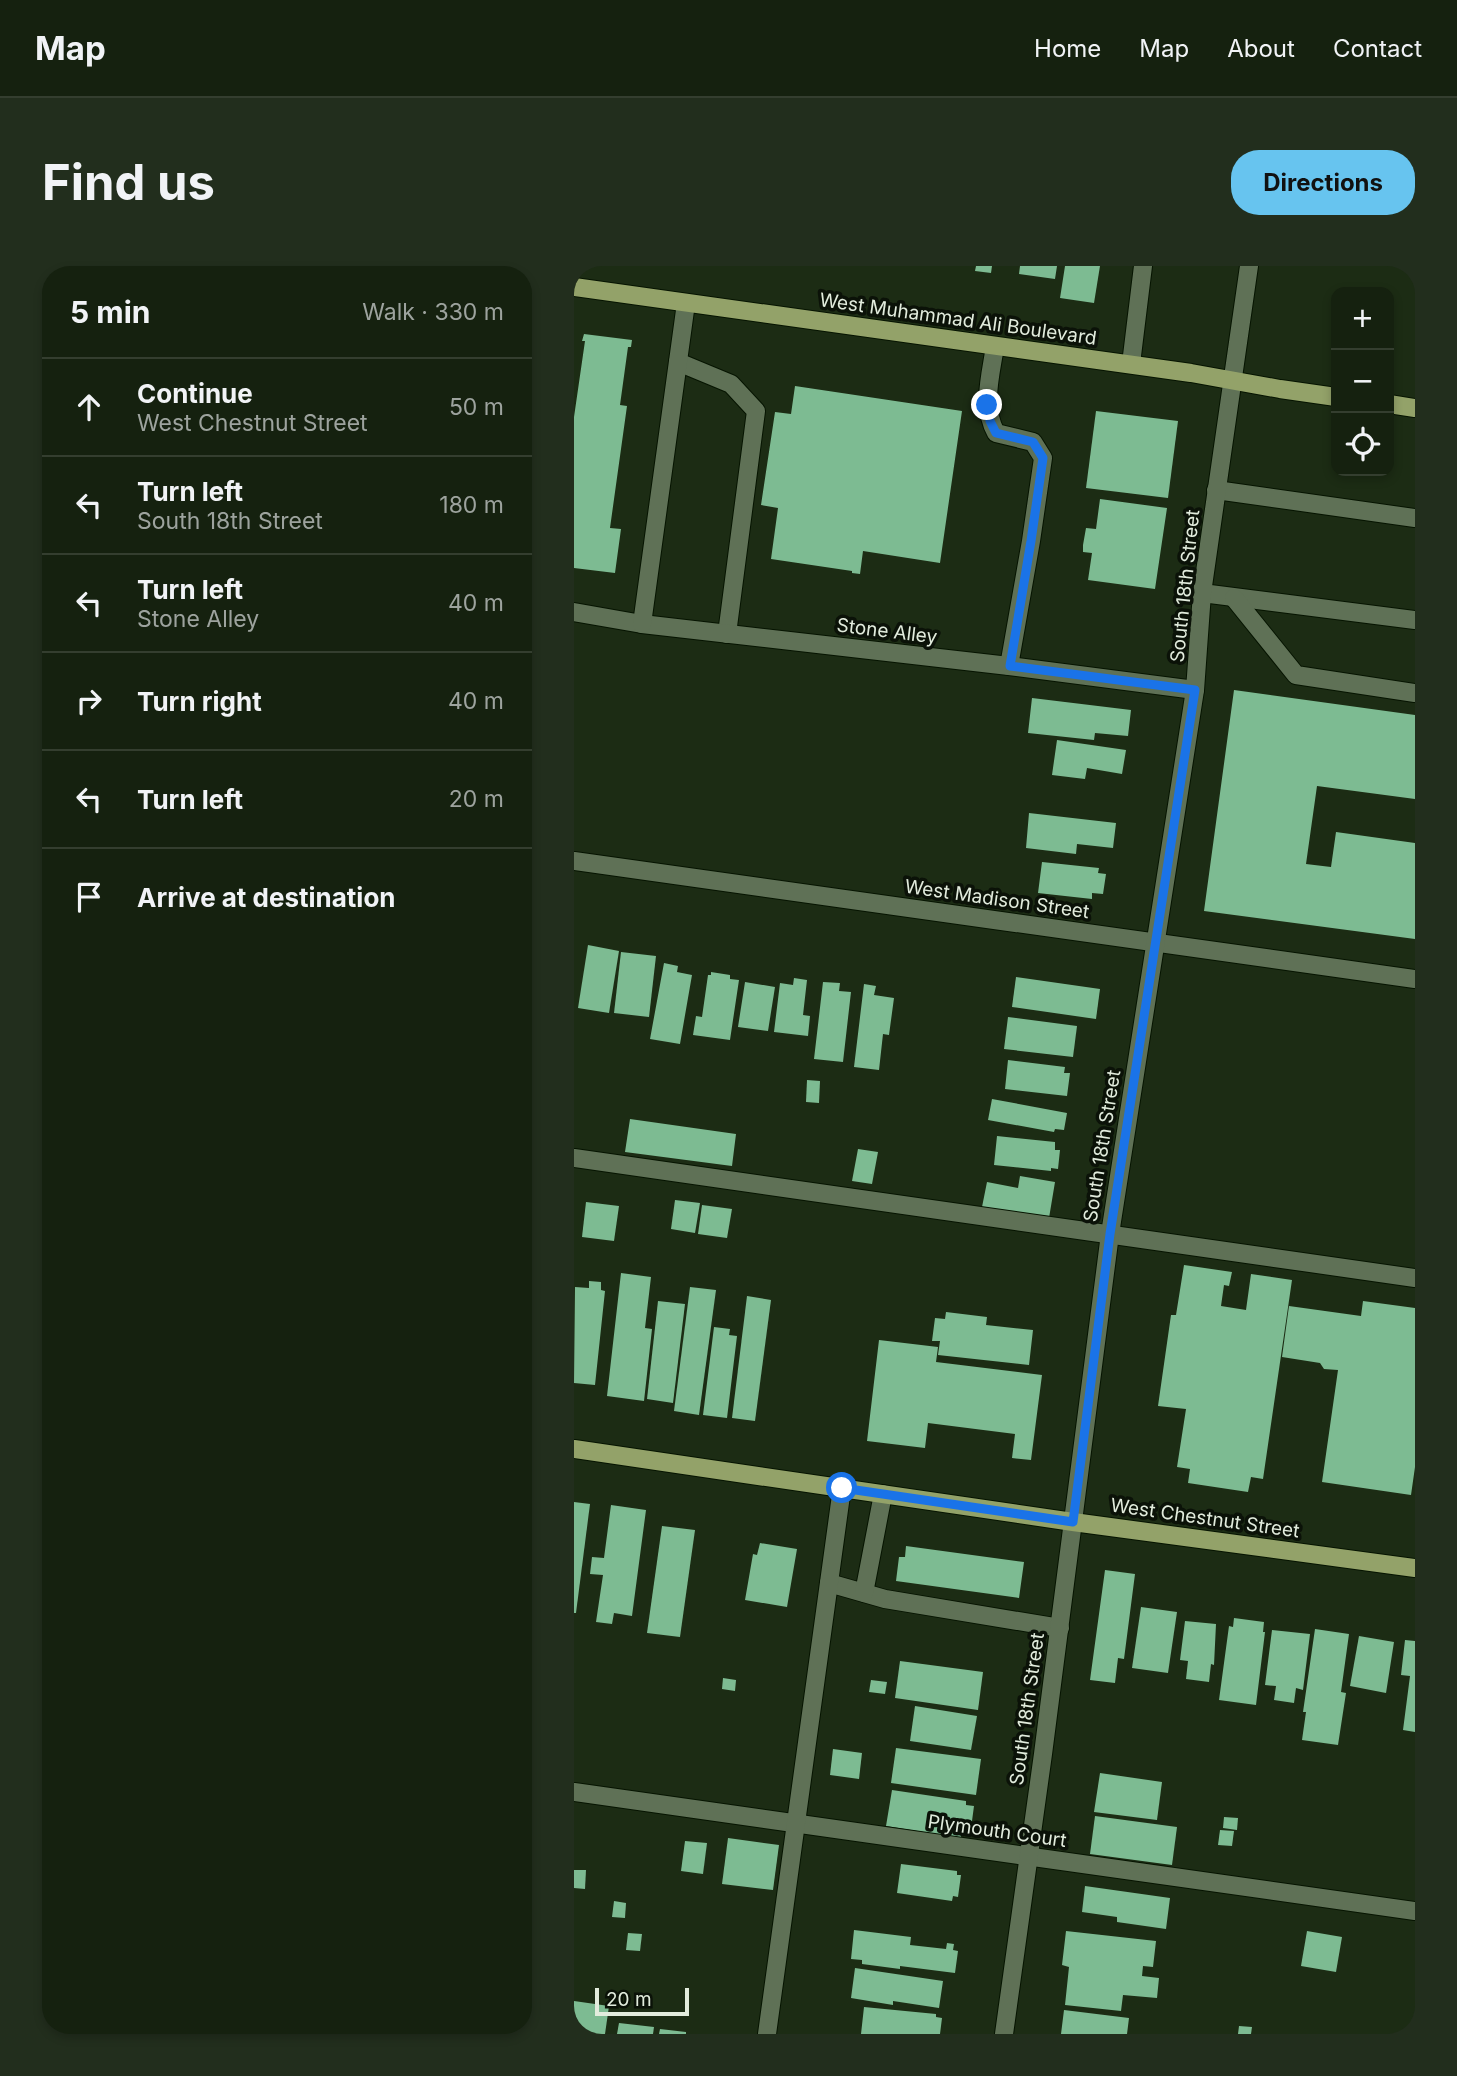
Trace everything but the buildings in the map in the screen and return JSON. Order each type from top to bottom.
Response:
[{"type":"main road","name":"West Muhammad Ali Boulevard","points":[[574,287],[1131,364],[1331,396]]},
{"type":"main road","points":[[1394,405],[1415,408]]},
{"type":"main road","name":"West Chestnut Street","points":[[574,1448],[1073,1522],[1415,1568]]},
{"type":"street","points":[[1131,364],[1143,266]]},
{"type":"street","name":"South 18th Street","points":[[1004,2034],[1060,1628],[1110,1234],[1195,690],[1202,593],[1250,266]]},
{"type":"street","points":[[642,624],[686,303]]},
{"type":"street","points":[[995,346],[987,405],[990,421],[996,433],[1033,442],[1043,458],[1010,666]]},
{"type":"street","points":[[678,362],[731,384],[756,411],[727,634]]},
{"type":"street","points":[[1216,490],[1415,518]]},
{"type":"street","points":[[1202,593],[1415,620]]},
{"type":"street","points":[[1234,598],[1296,675],[1415,692]]},
{"type":"street","name":"Stone Alley","points":[[574,612],[642,624],[1195,690]]},
{"type":"street","name":"West Madison Street","points":[[574,861],[1415,979]]},
{"type":"street","points":[[574,1158],[1415,1278]]},
{"type":"street","points":[[767,2034],[842,1488]]},
{"type":"street","points":[[864,1593],[883,1494]]},
{"type":"street","points":[[829,1583],[897,1602],[1060,1628]]},
{"type":"street","name":"Plymouth Court","points":[[574,1792],[1415,1911]]},
{"type":"route","points":[[842,1488],[1073,1522],[1110,1234],[1195,690],[1010,666],[1043,458],[1033,442],[996,433],[987,405]]}]
